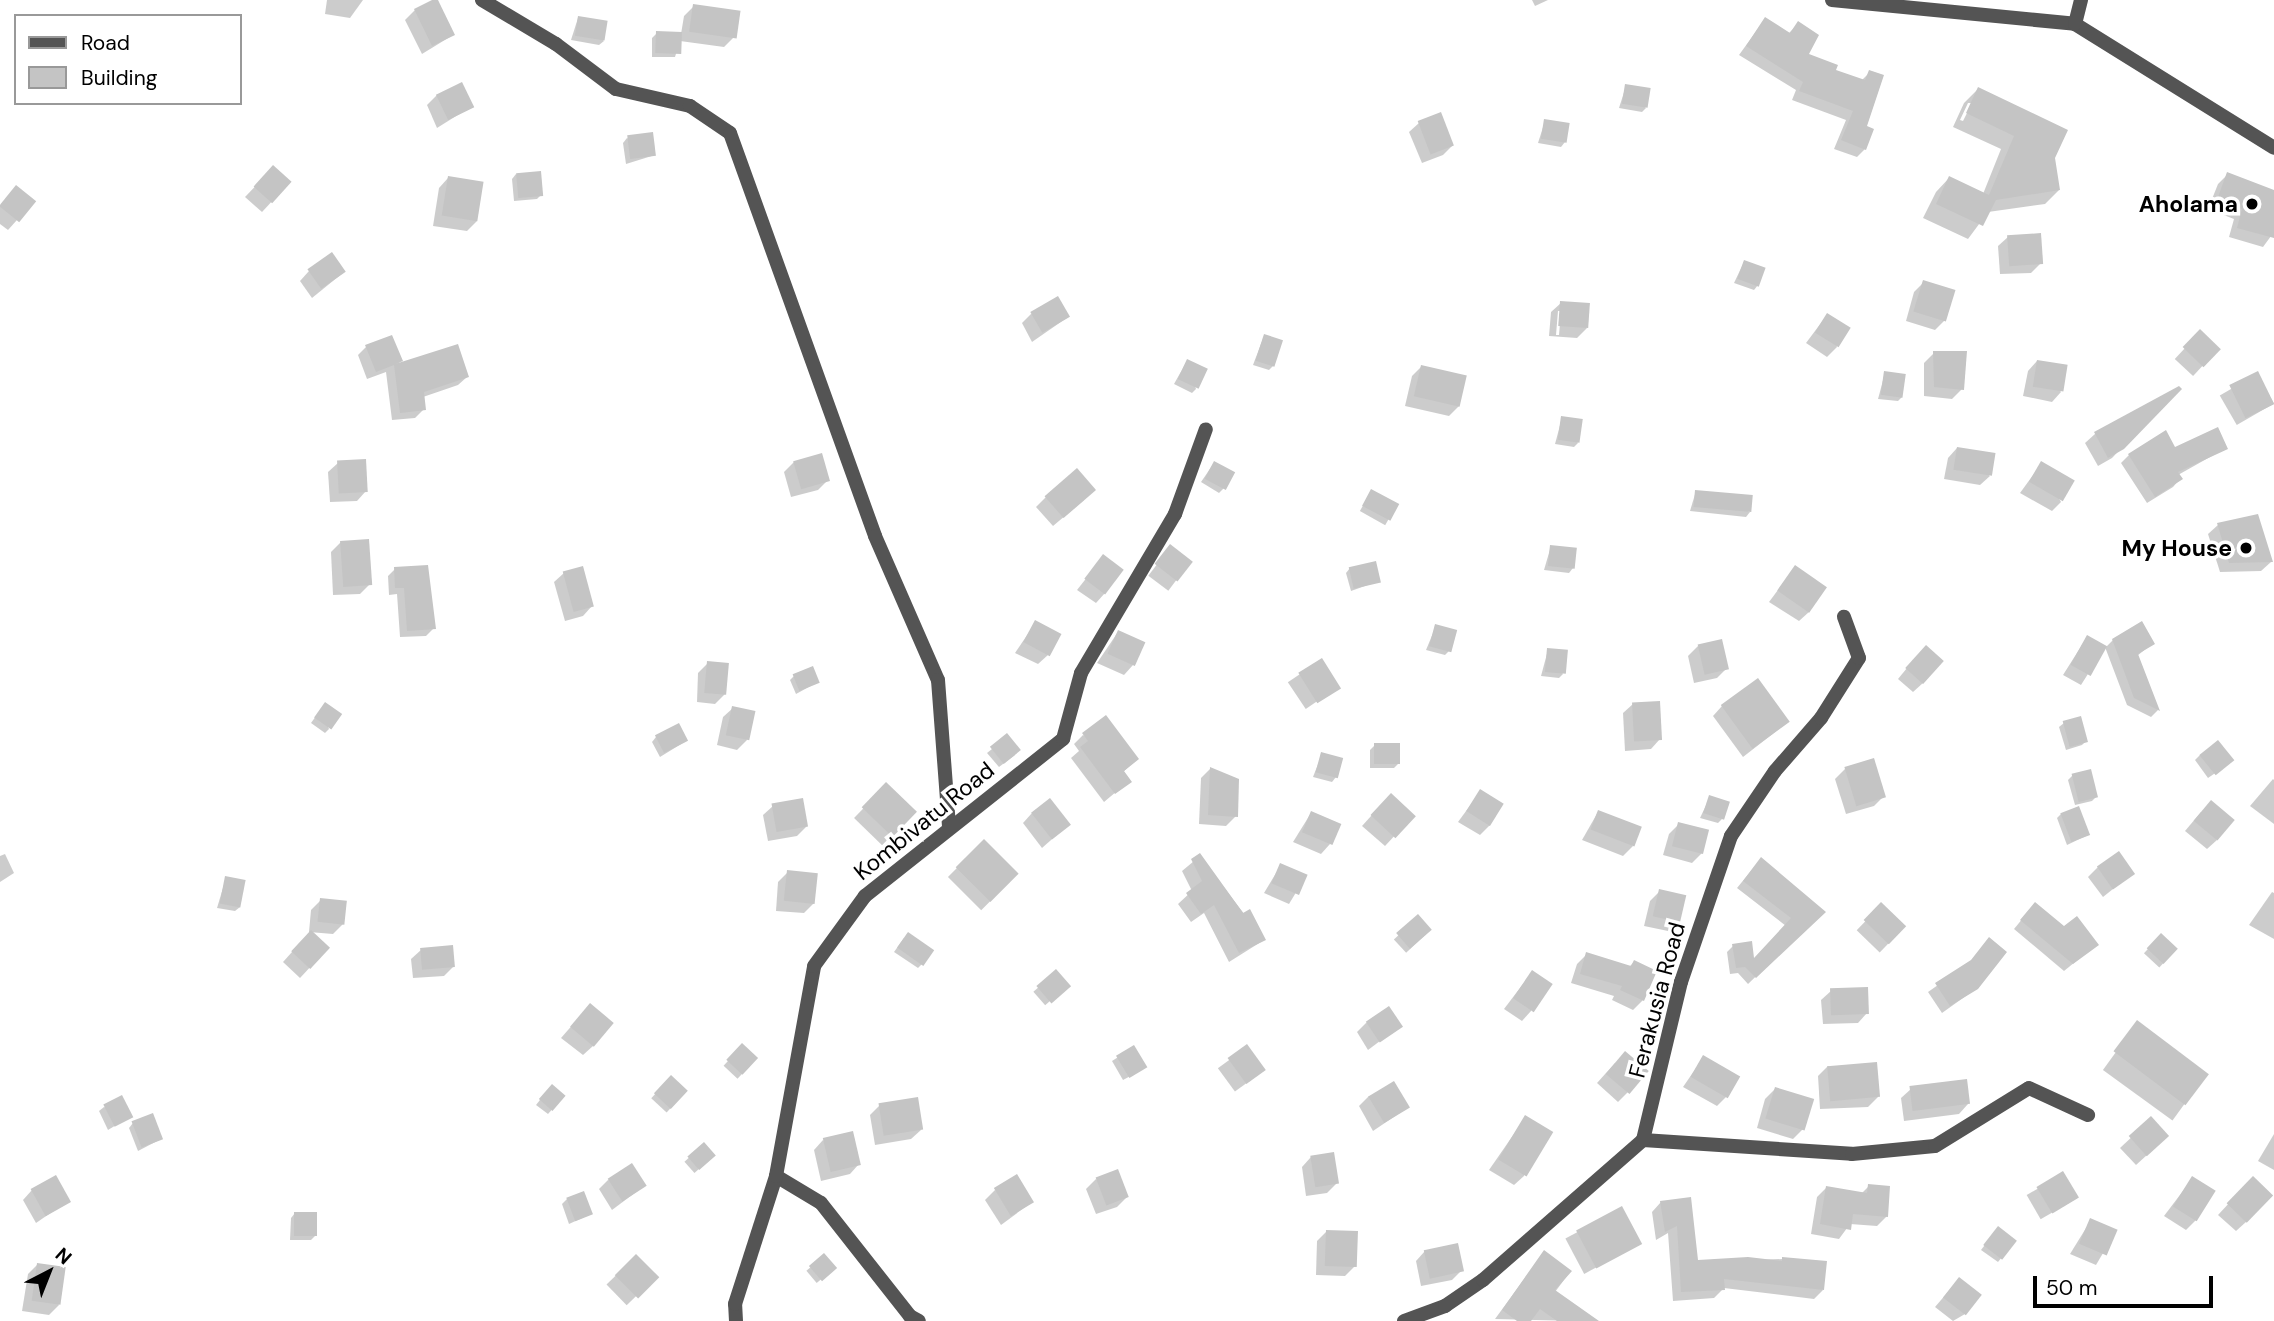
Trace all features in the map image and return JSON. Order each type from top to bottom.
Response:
[{"type":"street","points":[[482,0],[556,44],[616,89],[690,106],[730,133],[875,537],[938,680],[949,828]]},
{"type":"street","points":[[1832,0],[2075,24],[2274,148]]},
{"type":"street","points":[[2075,24],[2081,0]]},
{"type":"street","name":"Kombivatu Road","points":[[736,1321],[735,1304],[776,1176],[814,966],[865,896],[1063,739],[1081,673],[1175,514],[1206,429]]},
{"type":"street","name":"Ferakusia Road","points":[[1643,1140],[1681,982],[1731,836],[1775,771],[1821,718],[1859,659],[1844,617]]},
{"type":"street","points":[[1404,1321],[1445,1306],[1483,1280],[1643,1140],[1852,1154],[1936,1146],[2029,1088],[2088,1115]]},
{"type":"street","points":[[776,1176],[821,1203],[910,1316],[919,1321]]},
{"type":"building","points":[[432,0],[438,0],[455,35],[432,46],[414,9]]},
{"type":"building","points":[[693,4],[741,11],[737,38],[689,32]]},
{"type":"building","points":[[578,16],[608,21],[605,40],[575,36]]},
{"type":"building","points":[[1765,17],[1790,33],[1798,21],[1819,35],[1809,54],[1838,65],[1836,70],[1865,80],[1869,70],[1884,75],[1867,126],[1874,129],[1866,150],[1841,140],[1853,111],[1799,91],[1803,82],[1746,46]]},
{"type":"building","points":[[656,31],[682,32],[681,54],[655,53]]},
{"type":"building","points":[[462,82],[474,107],[448,120],[436,95]]},
{"type":"building","points":[[1625,84],[1651,88],[1648,108],[1622,104]]},
{"type":"building","points":[[1978,87],[2068,130],[2055,158],[2060,190],[1996,200],[1983,226],[1936,204],[1949,176],[1989,195],[2014,136],[1966,113]]},
{"type":"building","points":[[1441,112],[1454,146],[1431,155],[1418,121]]},
{"type":"building","points":[[1544,119],[1570,123],[1567,143],[1541,139]]},
{"type":"building","points":[[653,132],[656,156],[630,159],[627,135]]},
{"type":"building","points":[[273,165],[292,182],[272,203],[254,187]]},
{"type":"building","points":[[541,171],[543,196],[518,198],[516,173]]},
{"type":"building","name":"Aholama","points":[[2227,172],[2274,190],[2274,238],[2237,228],[2242,209],[2217,200]]},
{"type":"building","points":[[448,176],[484,182],[477,221],[442,216]]},
{"type":"building","points":[[16,185],[36,201],[19,222],[0,207]]},
{"type":"building","points":[[2041,233],[2043,264],[2009,266],[2007,235]]},
{"type":"building","points":[[332,252],[346,272],[321,289],[307,269]]},
{"type":"building","points":[[1744,260],[1766,268],[1759,287],[1737,279]]},
{"type":"building","points":[[1923,280],[1956,290],[1946,321],[1913,312]]},
{"type":"building","points":[[1058,296],[1070,317],[1042,333],[1030,312]]},
{"type":"building","points":[[1560,301],[1590,303],[1588,328],[1558,326]]},
{"type":"building","points":[[1827,313],[1851,328],[1839,347],[1815,333]]},
{"type":"building","points":[[2200,329],[2221,349],[2203,367],[2183,347]]},
{"type":"building","points":[[1264,334],[1283,340],[1274,367],[1255,361]]},
{"type":"building","points":[[392,335],[403,361],[395,364],[458,344],[469,377],[424,392],[426,410],[400,413],[394,365],[376,372],[365,345]]},
{"type":"building","points":[[1933,351],[1967,351],[1964,390],[1934,387]]},
{"type":"building","points":[[1187,359],[1208,369],[1199,389],[1178,379]]},
{"type":"building","points":[[2037,360],[2068,365],[2063,392],[2033,387]]},
{"type":"building","points":[[1421,365],[1467,376],[1460,407],[1414,396]]},
{"type":"building","points":[[1884,371],[1906,374],[1902,398],[1881,395]]},
{"type":"building","points":[[2258,371],[2274,404],[2245,418],[2229,385]]},
{"type":"building","points":[[2179,386],[2182,389],[2124,449],[2108,458],[2094,432]]},
{"type":"building","points":[[1561,416],[1583,419],[1579,443],[1558,440]]},
{"type":"building","points":[[2218,427],[2228,449],[2178,472],[2183,479],[2155,497],[2128,454],[2166,430],[2175,447]]},
{"type":"building","points":[[1957,447],[1996,453],[1992,476],[1953,470]]},
{"type":"building","points":[[822,453],[830,481],[801,489],[793,461]]},
{"type":"building","points":[[366,459],[368,492],[339,493],[337,461]]},
{"type":"building","points":[[1214,461],[1235,472],[1226,490],[1205,479]]},
{"type":"building","points":[[2041,461],[2075,480],[2063,501],[2029,482]]},
{"type":"building","points":[[1077,468],[1096,490],[1064,518],[1045,496]]},
{"type":"building","points":[[1371,489],[1399,504],[1390,521],[1362,506]]},
{"type":"building","points":[[1695,490],[1753,495],[1751,512],[1694,507]]},
{"type":"building","name":"My House","points":[[2258,514],[2273,562],[2229,563],[2217,523]]},
{"type":"building","points":[[369,539],[372,585],[343,587],[340,541]]},
{"type":"building","points":[[1170,544],[1193,562],[1177,582],[1155,564]]},
{"type":"building","points":[[1550,545],[1577,548],[1575,569],[1548,566]]},
{"type":"building","points":[[1103,554],[1124,570],[1105,594],[1084,579]]},
{"type":"building","points":[[1376,561],[1381,582],[1354,589],[1349,567]]},
{"type":"building","points":[[428,565],[436,629],[407,631],[404,588],[395,588],[394,567]]},
{"type":"building","points":[[1795,565],[1827,587],[1809,613],[1777,590]]},
{"type":"building","points":[[583,566],[594,607],[574,612],[563,571]]},
{"type":"building","points":[[1035,620],[1061,634],[1050,656],[1023,642]]},
{"type":"building","points":[[2142,621],[2155,644],[2138,654],[2160,711],[2134,698],[2112,639]]},
{"type":"building","points":[[1435,624],[1457,630],[1451,652],[1429,646]]},
{"type":"building","points":[[1118,630],[1145,642],[1135,666],[1107,654]]},
{"type":"building","points":[[2087,635],[2107,646],[2091,676],[2071,665]]},
{"type":"building","points":[[1722,639],[1729,669],[1705,675],[1698,645]]},
{"type":"building","points":[[1926,645],[1944,661],[1923,684],[1905,668]]},
{"type":"building","points":[[1547,648],[1568,650],[1566,674],[1545,672]]},
{"type":"building","points":[[1322,658],[1341,689],[1317,703],[1298,673]]},
{"type":"building","points":[[707,661],[729,663],[726,695],[704,693]]},
{"type":"building","points":[[813,666],[820,683],[799,691],[793,674]]},
{"type":"building","points":[[1758,678],[1790,722],[1753,749],[1721,705]]},
{"type":"building","points":[[1660,701],[1662,740],[1634,741],[1632,702]]},
{"type":"building","points":[[325,702],[342,714],[331,730],[314,718]]},
{"type":"building","points":[[732,706],[755,711],[749,740],[726,735]]},
{"type":"building","points":[[1106,715],[1139,759],[1124,771],[1132,782],[1115,794],[1080,747],[1088,741],[1082,733]]},
{"type":"building","points":[[2081,716],[2088,742],[2070,747],[2063,721]]},
{"type":"building","points":[[679,723],[688,741],[664,753],[655,735]]},
{"type":"building","points":[[1007,733],[1021,750],[1004,764],[990,747]]},
{"type":"building","points":[[2218,740],[2234,760],[2216,775],[2199,755]]},
{"type":"building","points":[[1374,743],[1400,743],[1400,764],[1374,764]]},
{"type":"building","points":[[1321,752],[1343,758],[1338,778],[1316,772]]},
{"type":"building","points":[[1874,758],[1886,797],[1856,806],[1844,767]]},
{"type":"building","points":[[1210,767],[1239,779],[1238,817],[1208,815]]},
{"type":"building","points":[[2091,769],[2098,797],[2079,802],[2072,774]]},
{"type":"building","points":[[886,782],[917,812],[893,837],[862,807]]},
{"type":"building","points":[[1480,789],[1504,804],[1490,826],[1466,811]]},
{"type":"building","points":[[1391,793],[1416,816],[1395,838],[1371,815]]},
{"type":"building","points":[[1709,795],[1730,802],[1724,820],[1703,813]]},
{"type":"building","points":[[803,798],[808,827],[777,832],[771,804]]},
{"type":"building","points":[[1050,798],[1071,825],[1052,840],[1031,813]]},
{"type":"building","points":[[2211,800],[2235,820],[2217,841],[2194,821]]},
{"type":"building","points":[[2079,806],[2090,835],[2071,842],[2060,813]]},
{"type":"building","points":[[1598,810],[1642,827],[1634,846],[1590,830]]},
{"type":"building","points":[[1311,811],[1341,824],[1332,845],[1302,832]]},
{"type":"building","points":[[1678,822],[1709,830],[1703,854],[1672,846]]},
{"type":"building","points":[[984,839],[1019,874],[990,902],[956,867]]},
{"type":"building","points":[[2119,851],[2135,874],[2113,889],[2097,866]]},
{"type":"building","points":[[1200,853],[1243,913],[1250,909],[1266,940],[1239,953],[1214,905],[1201,914],[1186,893],[1202,881],[1191,859]]},
{"type":"building","points":[[1761,857],[1826,912],[1756,978],[1745,967],[1736,968],[1732,944],[1752,941],[1754,958],[1791,918],[1743,881]]},
{"type":"building","points":[[1280,863],[1308,875],[1299,895],[1271,883]]},
{"type":"building","points":[[787,870],[818,873],[815,904],[784,901]]},
{"type":"building","points":[[225,876],[246,880],[240,907],[220,903]]},
{"type":"building","points":[[1659,889],[1686,895],[1680,923],[1653,916]]},
{"type":"building","points":[[320,898],[347,901],[344,925],[317,922]]},
{"type":"building","points":[[1881,902],[1906,926],[1889,944],[1864,920]]},
{"type":"building","points":[[2035,902],[2064,926],[2077,916],[2099,945],[2073,964],[2020,920]]},
{"type":"building","points":[[1418,914],[1432,930],[1410,949],[1396,933]]},
{"type":"building","points":[[311,930],[330,948],[310,969],[291,951]]},
{"type":"building","points":[[908,932],[934,950],[923,966],[897,948]]},
{"type":"building","points":[[2161,933],[2178,949],[2163,964],[2147,948]]},
{"type":"building","points":[[1989,937],[2007,952],[1978,989],[1950,1006],[1935,983],[1971,960]]},
{"type":"building","points":[[453,945],[455,967],[422,970],[420,948]]},
{"type":"building","points":[[1586,952],[1631,966],[1634,960],[1657,971],[1644,1001],[1620,990],[1622,986],[1580,974]]},
{"type":"building","points":[[1056,969],[1071,986],[1051,1003],[1036,986]]},
{"type":"building","points":[[1532,970],[1553,984],[1534,1012],[1513,998]]},
{"type":"building","points":[[1868,987],[1869,1014],[1831,1015],[1830,988]]},
{"type":"building","points":[[590,1003],[614,1023],[594,1047],[570,1027]]},
{"type":"building","points":[[1389,1006],[1403,1027],[1380,1042],[1366,1022]]},
{"type":"building","points":[[2137,1020],[2209,1074],[2185,1105],[2114,1051]]},
{"type":"building","points":[[742,1043],[758,1058],[742,1075],[726,1060]]},
{"type":"building","points":[[1247,1044],[1266,1070],[1246,1084],[1228,1058]]},
{"type":"building","points":[[1134,1045],[1147,1067],[1129,1078],[1116,1056]]},
{"type":"building","points":[[1625,1051],[1649,1071],[1629,1094],[1606,1074]]},
{"type":"building","points":[[1703,1055],[1740,1076],[1728,1098],[1690,1077]]},
{"type":"building","points":[[1877,1062],[1880,1097],[1830,1101],[1827,1066]]},
{"type":"building","points":[[671,1075],[688,1091],[671,1109],[654,1093]]},
{"type":"building","points":[[1967,1079],[1970,1104],[1912,1111],[1909,1086]]},
{"type":"building","points":[[1394,1081],[1410,1108],[1384,1123],[1368,1096]]},
{"type":"building","points":[[552,1084],[566,1096],[552,1111],[539,1099]]},
{"type":"building","points":[[1775,1087],[1814,1099],[1805,1131],[1765,1119]]},
{"type":"building","points":[[122,1095],[133,1117],[115,1127],[103,1105]]},
{"type":"building","points":[[918,1097],[923,1130],[884,1136],[878,1103]]},
{"type":"building","points":[[153,1113],[163,1139],[142,1147],[132,1121]]},
{"type":"building","points":[[1525,1115],[1553,1132],[1527,1177],[1498,1160]]},
{"type":"building","points":[[2151,1116],[2169,1136],[2147,1156],[2129,1136]]},
{"type":"building","points":[[853,1131],[861,1165],[831,1172],[823,1138]]},
{"type":"building","points":[[704,1142],[716,1156],[699,1170],[687,1156]]},
{"type":"building","points":[[1334,1152],[1339,1184],[1315,1187],[1310,1156]]},
{"type":"building","points":[[632,1163],[647,1186],[622,1201],[608,1179]]},
{"type":"building","points":[[1118,1169],[1129,1197],[1106,1206],[1096,1178]]},
{"type":"building","points":[[2063,1171],[2079,1198],[2052,1214],[2036,1187]]},
{"type":"building","points":[[1017,1174],[1034,1202],[1011,1216],[994,1188]]},
{"type":"building","points":[[56,1175],[71,1202],[46,1216],[31,1189]]},
{"type":"building","points":[[2192,1176],[2216,1191],[2197,1221],[2173,1207]]},
{"type":"building","points":[[2253,1176],[2273,1195],[2247,1223],[2227,1203]]},
{"type":"building","points":[[1868,1184],[1890,1186],[1888,1217],[1853,1214],[1851,1230],[1820,1224],[1826,1186],[1867,1193]]},
{"type":"building","points":[[584,1191],[593,1214],[575,1221],[566,1198]]},
{"type":"building","points":[[1691,1197],[1698,1260],[1748,1257],[1782,1261],[1782,1257],[1827,1261],[1824,1290],[1724,1279],[1725,1290],[1681,1292],[1677,1226],[1665,1232],[1660,1201]]},
{"type":"building","points":[[1622,1206],[1642,1244],[1596,1268],[1576,1230]]},
{"type":"building","points":[[294,1212],[317,1212],[317,1236],[294,1236]]},
{"type":"building","points":[[2090,1218],[2118,1230],[2107,1255],[2079,1244]]},
{"type":"building","points":[[1998,1226],[2017,1241],[2002,1260],[1983,1245]]},
{"type":"building","points":[[1326,1230],[1358,1231],[1357,1267],[1325,1266]]},
{"type":"building","points":[[1458,1243],[1464,1271],[1430,1279],[1424,1250]]},
{"type":"building","points":[[1544,1250],[1572,1271],[1555,1290],[1599,1321],[1557,1321],[1540,1309],[1531,1321],[1517,1321],[1502,1310]]},
{"type":"building","points":[[824,1253],[837,1268],[822,1281],[809,1266]]},
{"type":"building","points":[[636,1254],[659,1277],[638,1299],[615,1275]]},
{"type":"building","points":[[37,1263],[66,1267],[60,1305],[32,1301]]},
{"type":"building","points":[[1959,1277],[1982,1295],[1966,1315],[1943,1297]]},
{"type":"place","name":"Aholama","points":[[2252,204]]},
{"type":"place","name":"My House","points":[[2246,548]]}]
